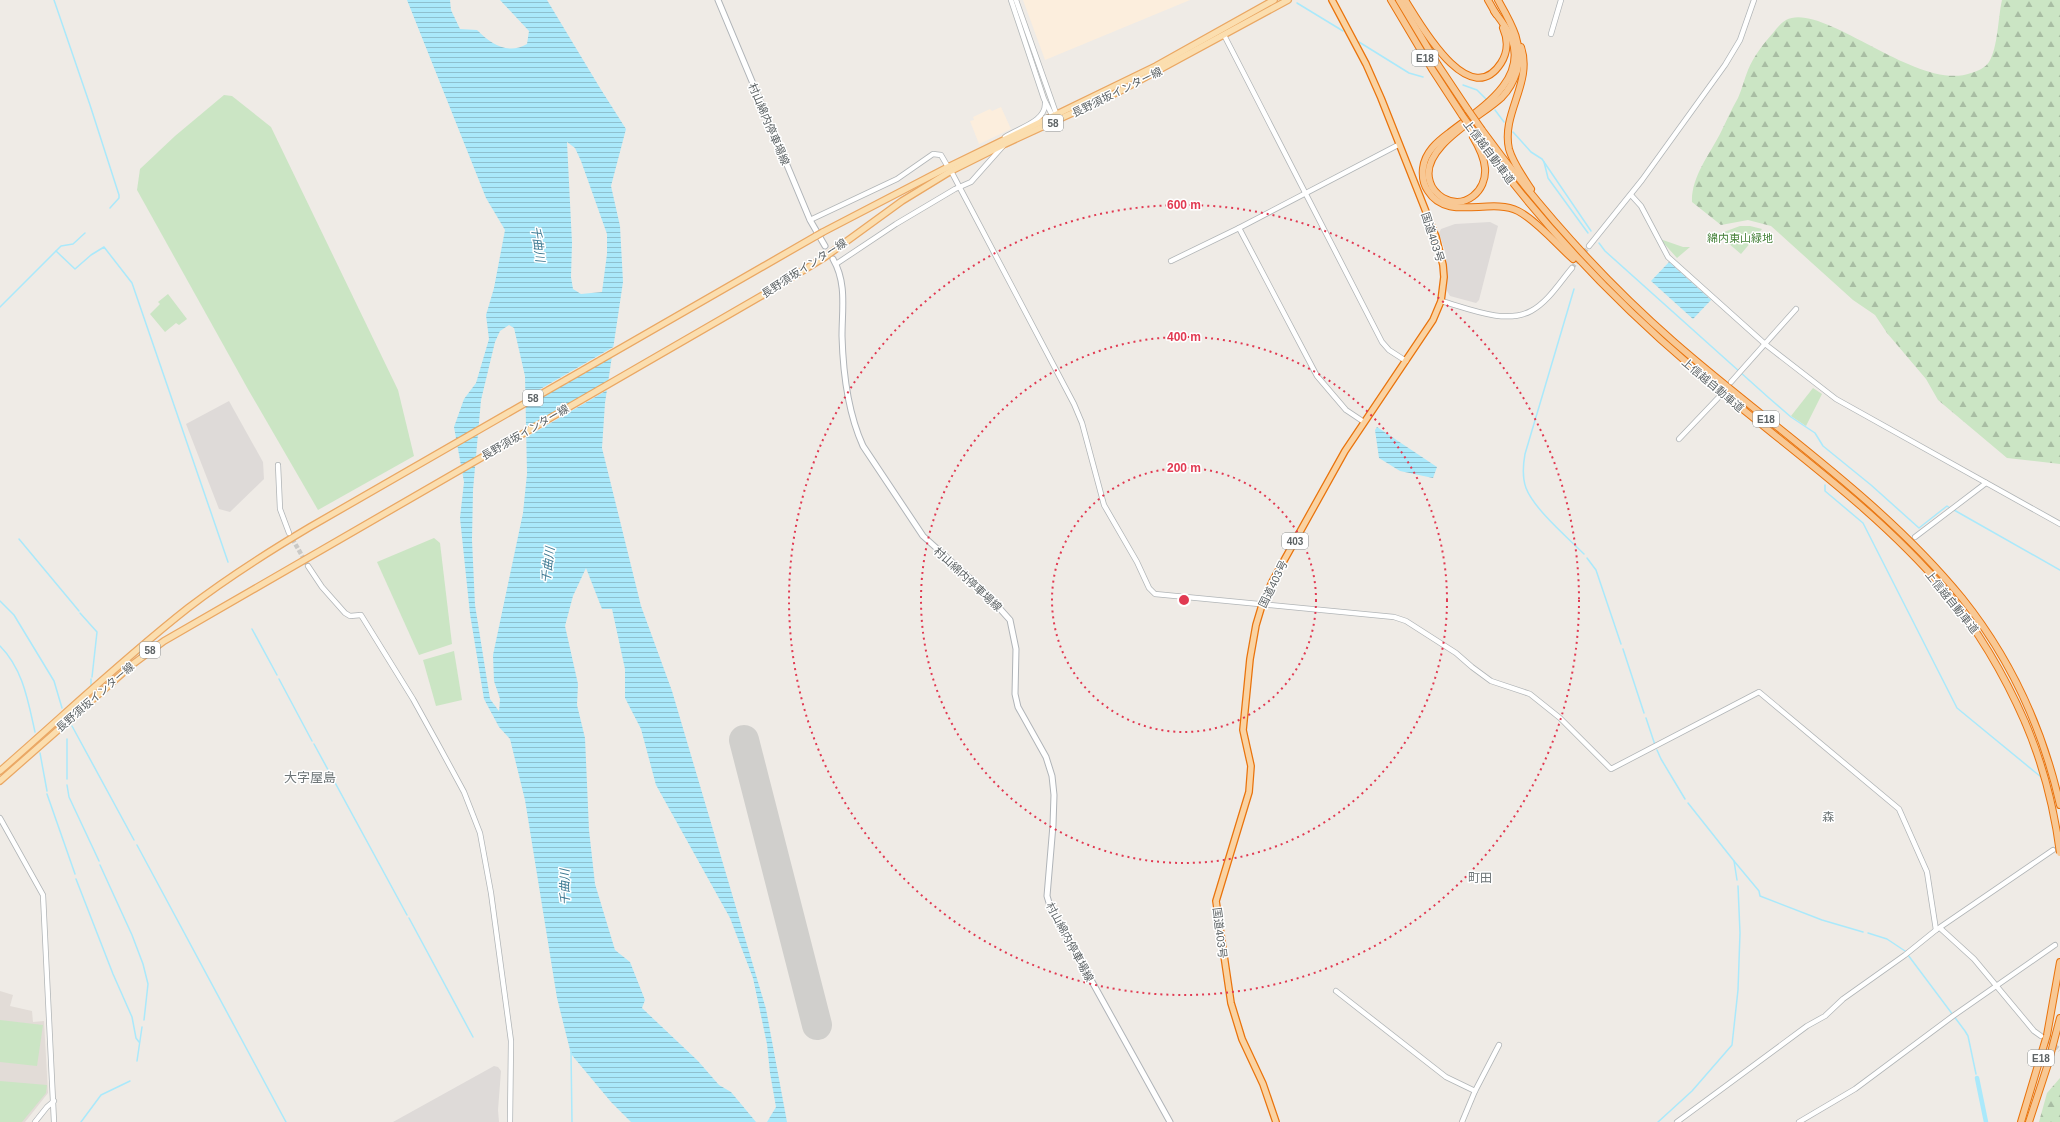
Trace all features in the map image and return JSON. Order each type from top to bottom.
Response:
[{"type":"highway","name":"国道403号","points":[[1276,1122],[1263,1084],[1242,1039],[1231,1003],[1216,901],[1249,792],[1251,766],[1244,737],[1244,717],[1250,659],[1262,605],[1272,582],[1345,451],[1433,320],[1441,301],[1443,265],[1436,237],[1398,145],[1381,98],[1366,64],[1332,0]]},
{"type":"highway","name":"E18","points":[[1391,0],[1413,39],[1474,136]]},
{"type":"highway","name":"上信越自動車道","points":[[1399,0],[1434,59],[1482,130],[1523,185],[1595,266],[1672,340],[1845,483],[1901,533],[1929,561],[1962,598],[1991,639],[2013,676],[2033,718],[2046,754],[2060,805]]},
{"type":"highway","points":[[1405,0],[1447,60],[1459,70],[1471,76],[1484,76],[1490,74],[1504,57],[1506,45],[1505,32],[1488,0]]},
{"type":"highway","points":[[1498,0],[1515,31],[1524,56],[1525,68],[1523,82],[1509,124],[1508,142],[1512,156],[1532,190],[1595,266]]},
{"type":"highway","points":[[1494,11],[1508,31],[1513,42],[1514,56],[1510,76],[1499,93],[1432,147],[1423,165],[1424,184],[1430,194],[1444,205],[1457,208],[1496,206],[1519,212],[1616,298]]},
{"type":"highway","points":[[1474,136],[1484,162],[1485,176],[1481,188],[1467,199],[1455,201],[1444,198],[1435,191],[1429,180],[1428,168],[1430,161],[1442,145],[1497,101],[1511,85],[1517,72],[1520,56],[1515,31]]},
{"type":"highway","name":"上信越自動車道","points":[[1474,136],[1540,218],[1616,298],[1693,369],[1860,506],[1922,566],[1955,604],[1985,645],[2003,675],[2026,722],[2044,774],[2054,816],[2060,853]]},
{"type":"highway","name":"E18","points":[[2021,1122],[2041,1060],[2056,993],[2060,962]]},
{"type":"highway","name":"E18","points":[[2029,1122],[2048,1064],[2060,1018]]},
{"type":"main road","name":"村山綿内停車場線","points":[[718,0],[810,220],[825,246]]},
{"type":"main road","name":"長野須坂インター線","points":[[0,781],[148,652],[763,295],[825,257],[902,201],[950,169],[999,142],[1156,66],[1274,0]]},
{"type":"main road","name":"長野須坂インター線","points":[[0,771],[188,608],[255,561],[311,526],[823,232],[950,169],[1120,91],[1288,0]]},
{"type":"main road","name":"村山綿内停車場線","points":[[833,259],[844,286],[842,337],[848,396],[857,432],[863,446],[923,536],[984,591],[1010,620],[1016,649],[1016,694],[1018,707],[1046,757],[1052,776],[1054,795],[1053,825],[1047,896],[1050,906],[1170,1122]]},
{"type":"street","points":[[999,142],[1015,130],[1042,116],[1045,108],[1044,99],[1011,0]]},
{"type":"street","points":[[1016,0],[1056,121]]},
{"type":"street","points":[[1551,34],[1561,0]]},
{"type":"street","points":[[1589,246],[1631,195],[1725,65],[1740,40],[1754,0]]},
{"type":"street","points":[[1224,35],[1382,342],[1389,350],[1406,361]]},
{"type":"street","points":[[1044,99],[1055,115]]},
{"type":"street","points":[[836,264],[896,224],[955,189],[960,188],[978,175],[1005,144]]},
{"type":"street","points":[[1171,260],[1238,228],[1398,145]]},
{"type":"street","points":[[810,220],[897,179],[933,154],[941,155],[950,169],[1074,404],[1082,423],[1104,505],[1137,562],[1149,588],[1155,594],[1262,605],[1388,615],[1406,621],[1456,653],[1491,681],[1530,694],[1560,718],[1611,769],[1759,692],[1899,809],[1927,872],[1938,929],[1974,959],[2034,1031],[2041,1036]]},
{"type":"street","points":[[1631,195],[1641,206],[1668,257],[1765,344],[1836,399],[2060,524]]},
{"type":"street","points":[[1238,228],[1317,376],[1346,410],[1364,422]]},
{"type":"street","points":[[1441,301],[1487,313],[1507,316],[1521,315],[1531,311],[1545,300],[1572,268]]},
{"type":"street","points":[[1731,382],[1796,309]]},
{"type":"street","points":[[1679,439],[1718,398]]},
{"type":"street","points":[[278,465],[280,509],[289,533]]},
{"type":"street","points":[[1915,538],[1986,483]]},
{"type":"street","points":[[308,566],[325,591],[345,613],[350,616],[361,615],[413,699],[439,746],[464,792],[480,832],[491,893],[511,1041],[510,1122]]},
{"type":"street","points":[[0,818],[43,895],[54,1122]]},
{"type":"street","points":[[1677,1122],[1807,1026],[1825,1016],[1843,999],[1905,955],[1938,929],[2053,850]]},
{"type":"street","points":[[1799,1122],[1855,1089],[1997,985],[2055,945]]},
{"type":"street","points":[[1336,991],[1446,1077],[1475,1091]]},
{"type":"street","points":[[1462,1122],[1475,1091],[1499,1045]]},
{"type":"street","points":[[34,1122],[54,1101]]},
{"type":"shaded area","points":[[1023,0],[1190,0],[1045,60]]},
{"type":"shaded area","points":[[1001,107],[1011,129],[979,144],[970,121],[974,120],[973,117],[990,109],[992,111]]},
{"type":"shaded area","points":[[1490,222],[1498,226],[1479,300],[1476,303],[1450,296],[1446,289],[1446,254],[1439,233],[1441,229],[1455,224]]},
{"type":"shaded area","points":[[229,401],[263,462],[264,479],[230,512],[219,509],[186,424]]},
{"type":"shaded area","points":[[0,991],[13,995],[10,1006],[32,1011],[33,1022],[44,1021],[48,1093],[25,1122],[0,1122]]},
{"type":"shaded area","points":[[494,1066],[498,1067],[501,1071],[498,1110],[499,1122],[393,1122]]},
{"type":"green space","points":[[2002,0],[2060,0],[2060,464],[2007,458],[1938,400],[1926,379],[1887,333],[1875,315],[1853,300],[1771,226],[1748,220],[1721,225],[1692,202],[1694,184],[1738,98],[1750,65],[1766,41],[1786,20],[1802,17],[1823,23],[1899,60],[1925,70],[1949,76],[1974,72],[1983,68],[1989,62],[1996,41]]},
{"type":"green space","points":[[224,95],[232,96],[271,127],[398,390],[414,456],[318,510],[249,391],[137,190],[140,169],[175,136]]},
{"type":"green space","name":"綿内東山緑地","points":[[1740,226],[1750,226],[1762,229],[1741,254],[1721,237],[1721,233]]},
{"type":"green space","points":[[1660,239],[1683,247],[1690,247],[1677,258]]},
{"type":"green space","points":[[168,294],[187,319],[179,325],[176,323],[165,332],[150,314],[160,304],[158,302]]},
{"type":"green space","points":[[1813,388],[1822,394],[1806,426],[1791,416]]},
{"type":"green space","points":[[434,538],[440,543],[452,644],[419,655],[377,562]]},
{"type":"green space","points":[[454,651],[462,700],[436,706],[423,660]]},
{"type":"green space","points":[[0,1020],[43,1025],[37,1066],[0,1062]]},
{"type":"green space","points":[[2060,1078],[2060,1122],[2039,1122],[2047,1093]]},
{"type":"green space","points":[[0,1081],[47,1085],[46,1093],[22,1122],[0,1122]]},
{"type":"water","name":"千曲川","points":[[407,0],[450,0],[451,10],[460,29],[477,30],[488,40],[500,46],[513,48],[527,44],[529,31],[500,0],[547,0],[626,129],[611,186],[620,226],[623,282],[605,403],[602,448],[641,606],[672,691],[766,1009],[787,1122],[767,1122],[776,1107],[767,1044],[753,978],[730,918],[656,785],[641,729],[625,698],[625,669],[612,609],[602,609],[586,568],[573,596],[565,626],[578,684],[577,705],[585,738],[589,830],[595,884],[615,950],[630,962],[645,1000],[642,1008],[698,1061],[719,1085],[731,1092],[756,1122],[631,1122],[611,1102],[571,1054],[557,998],[525,800],[510,739],[499,727],[484,699],[470,614],[460,518],[464,482],[454,427],[464,399],[476,383],[489,339],[486,315],[494,288],[505,230],[486,198]],"holes":[[[567,142],[575,148],[581,161],[607,234],[607,254],[602,292],[581,294],[573,289],[571,277],[572,243]],[[509,325],[514,328],[525,376],[527,474],[523,513],[493,655],[494,681],[500,699],[499,711],[490,699],[475,605],[472,540],[473,490],[481,400],[495,342],[500,331]]]},
{"type":"water","points":[[1669,262],[1711,300],[1693,319],[1651,281]]},
{"type":"water","points":[[1377,427],[1437,467],[1433,478],[1400,471],[1379,458],[1375,430]]},
{"type":"pier","points":[[615,346],[614,355],[524,407],[523,399]]},
{"type":"pier","points":[[610,381],[609,389],[525,438],[524,430]]},
{"type":"waterway","points":[[54,0],[119,195],[119,198],[110,208]]},
{"type":"waterway","points":[[1297,3],[1343,31]]},
{"type":"waterway","points":[[1359,42],[1409,73],[1423,77]]},
{"type":"waterway","points":[[1463,85],[1477,90],[1487,100]]},
{"type":"waterway","points":[[1495,110],[1504,122]]},
{"type":"waterway","points":[[1513,132],[1531,152],[1542,159],[1591,231]]},
{"type":"waterway","points":[[1544,162],[1548,178],[1588,233]]},
{"type":"waterway","points":[[0,307],[61,246],[73,244],[85,233]]},
{"type":"waterway","points":[[1599,243],[1605,251],[1769,398],[1791,417],[1815,433],[1823,446],[1871,485],[1919,528],[1947,506],[1950,508]]},
{"type":"waterway","points":[[56,251],[75,269],[91,255],[104,247],[132,283],[228,562]]},
{"type":"waterway","points":[[1574,289],[1525,454],[1523,475],[1526,488],[1536,505],[1584,554]]},
{"type":"waterway","points":[[1825,485],[1825,491],[1863,523],[1957,708],[2041,777]]},
{"type":"waterway","points":[[1954,510],[2060,570]]},
{"type":"waterway","points":[[19,539],[79,611]]},
{"type":"waterway","points":[[1587,558],[1596,570],[1621,644]]},
{"type":"waterway","points":[[0,601],[14,615],[54,681],[62,708]]},
{"type":"waterway","points":[[80,613],[97,632],[92,677]]},
{"type":"waterway","points":[[252,629],[277,675]]},
{"type":"waterway","points":[[0,646],[8,655],[24,686],[35,732]]},
{"type":"waterway","points":[[1623,649],[1644,713]]},
{"type":"waterway","points":[[91,679],[91,685]]},
{"type":"waterway","points":[[279,679],[312,741]]},
{"type":"waterway","points":[[1646,718],[1655,745]]},
{"type":"waterway","points":[[72,726],[134,840]]},
{"type":"waterway","points":[[67,739],[67,779]]},
{"type":"waterway","points":[[314,744],[407,915]]},
{"type":"waterway","points":[[1657,750],[1685,799]]},
{"type":"waterway","points":[[40,753],[47,791]]},
{"type":"waterway","points":[[67,785],[69,797],[99,861]]},
{"type":"waterway","points":[[47,794],[75,874]]},
{"type":"waterway","points":[[1688,803],[1734,861],[1737,880]]},
{"type":"waterway","points":[[137,845],[286,1122]]},
{"type":"waterway","points":[[1734,861],[1759,891],[1760,896],[1822,920],[1863,932]]},
{"type":"waterway","points":[[100,865],[132,935],[143,964],[148,984],[144,1020]]},
{"type":"waterway","points":[[76,879],[113,974],[132,1017],[136,1038],[139,1042]]},
{"type":"waterway","points":[[1658,1122],[1692,1091],[1732,1045],[1738,990],[1740,933],[1738,886]]},
{"type":"waterway","points":[[409,918],[473,1037]]},
{"type":"waterway","points":[[1868,933],[1887,939],[1905,951]]},
{"type":"waterway","points":[[1908,955],[1968,1036],[1976,1074]]},
{"type":"waterway","points":[[137,1061],[142,1027]]},
{"type":"waterway","points":[[571,1052],[572,1122]]},
{"type":"waterway","points":[[1977,1078],[1986,1122]]},
{"type":"waterway","points":[[81,1122],[101,1095],[130,1081]]},
{"type":"runway","points":[[744,740],[817,1025]]},
{"type":"tunnel","points":[[1572,268],[1589,246]]},
{"type":"tunnel","points":[[289,533],[308,566]]},
{"type":"tunnel","points":[[2044,1038],[2060,1050]]},
{"type":"district","name":"大字屋島","points":[[310,777]]},
{"type":"district","name":"森","points":[[1828,817]]},
{"type":"district","name":"町田","points":[[1480,878]]}]
